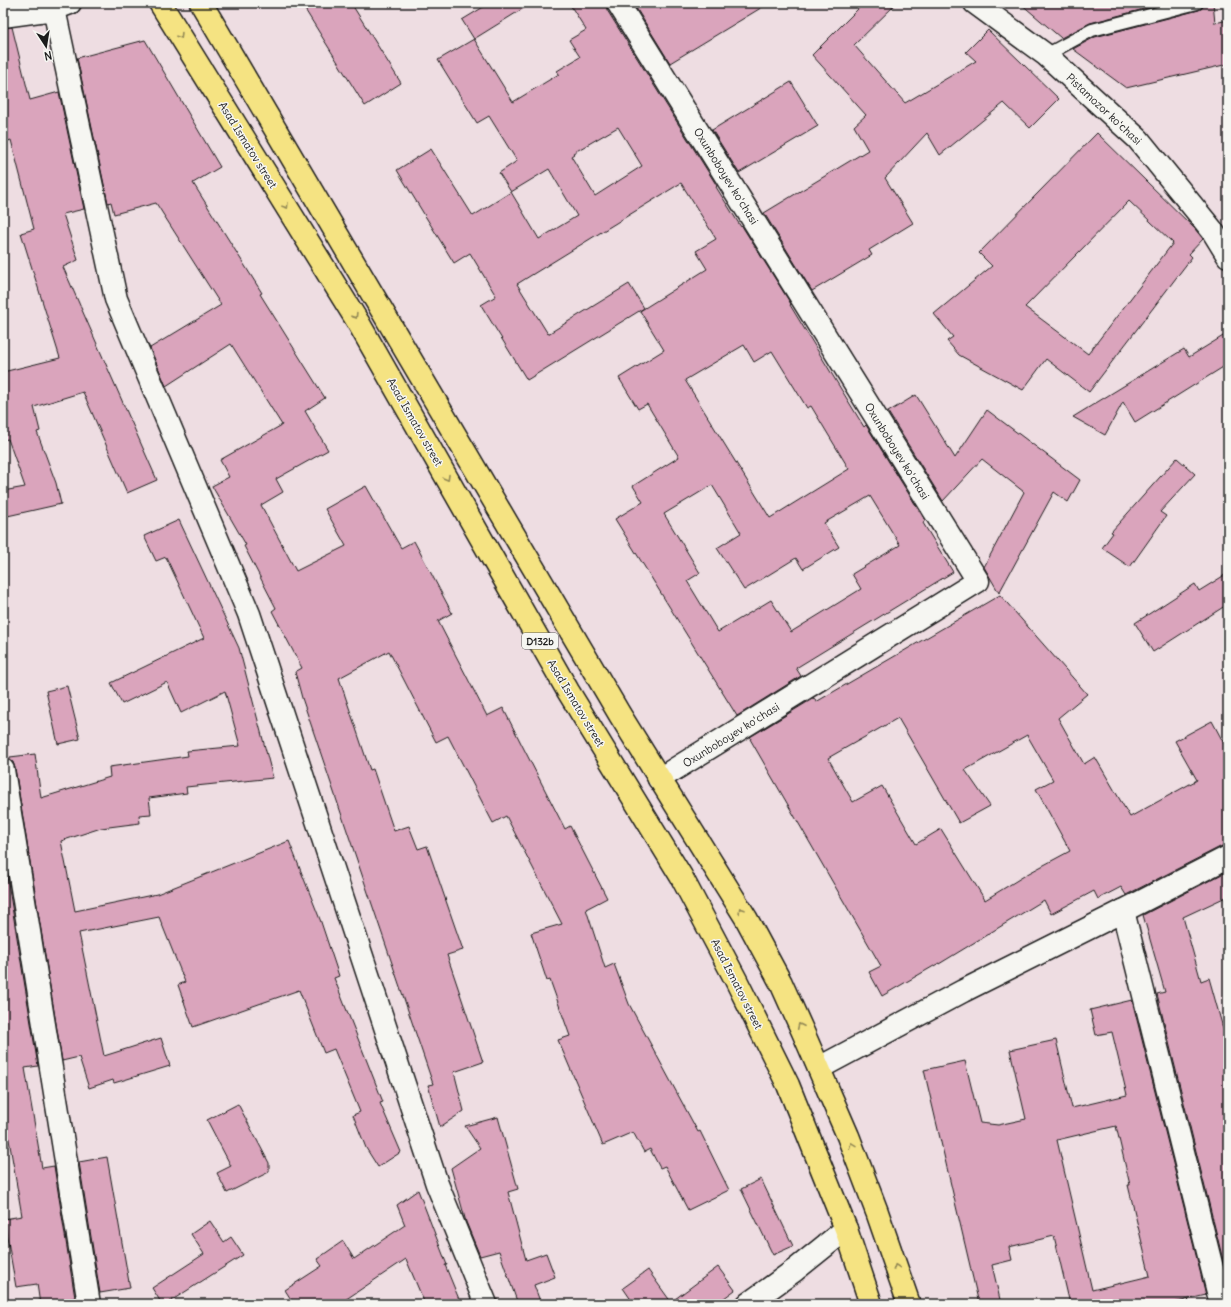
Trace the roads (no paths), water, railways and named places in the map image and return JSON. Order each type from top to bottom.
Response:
[{"type":"main road","name":"Asad Ismatov street","points":[[160,3],[358,322],[568,691],[681,876],[736,980],[788,1086],[846,1229],[871,1304]]},
{"type":"main road","name":"D132b","points":[[201,3],[612,701],[746,918],[781,983],[848,1136],[877,1212],[909,1304]]},
{"type":"street","name":"Oxunboboyev koʻchasi","points":[[618,3],[978,581],[659,779]]},
{"type":"street","name":"Pistamozor koʻchasi","points":[[975,3],[1046,55],[1138,139],[1212,230],[1228,256]]},
{"type":"street","points":[[3,16],[61,5],[116,299],[249,614],[437,1184],[486,1304]]},
{"type":"street","points":[[3,770],[89,1304]]},
{"type":"street","points":[[818,1068],[963,991],[1123,912],[1228,857]]},
{"type":"street","points":[[1123,912],[1221,1304]]},
{"type":"street","points":[[748,1304],[795,1270],[846,1229]]},
{"type":"lane","points":[[1046,55],[1092,30],[1197,3]]}]
